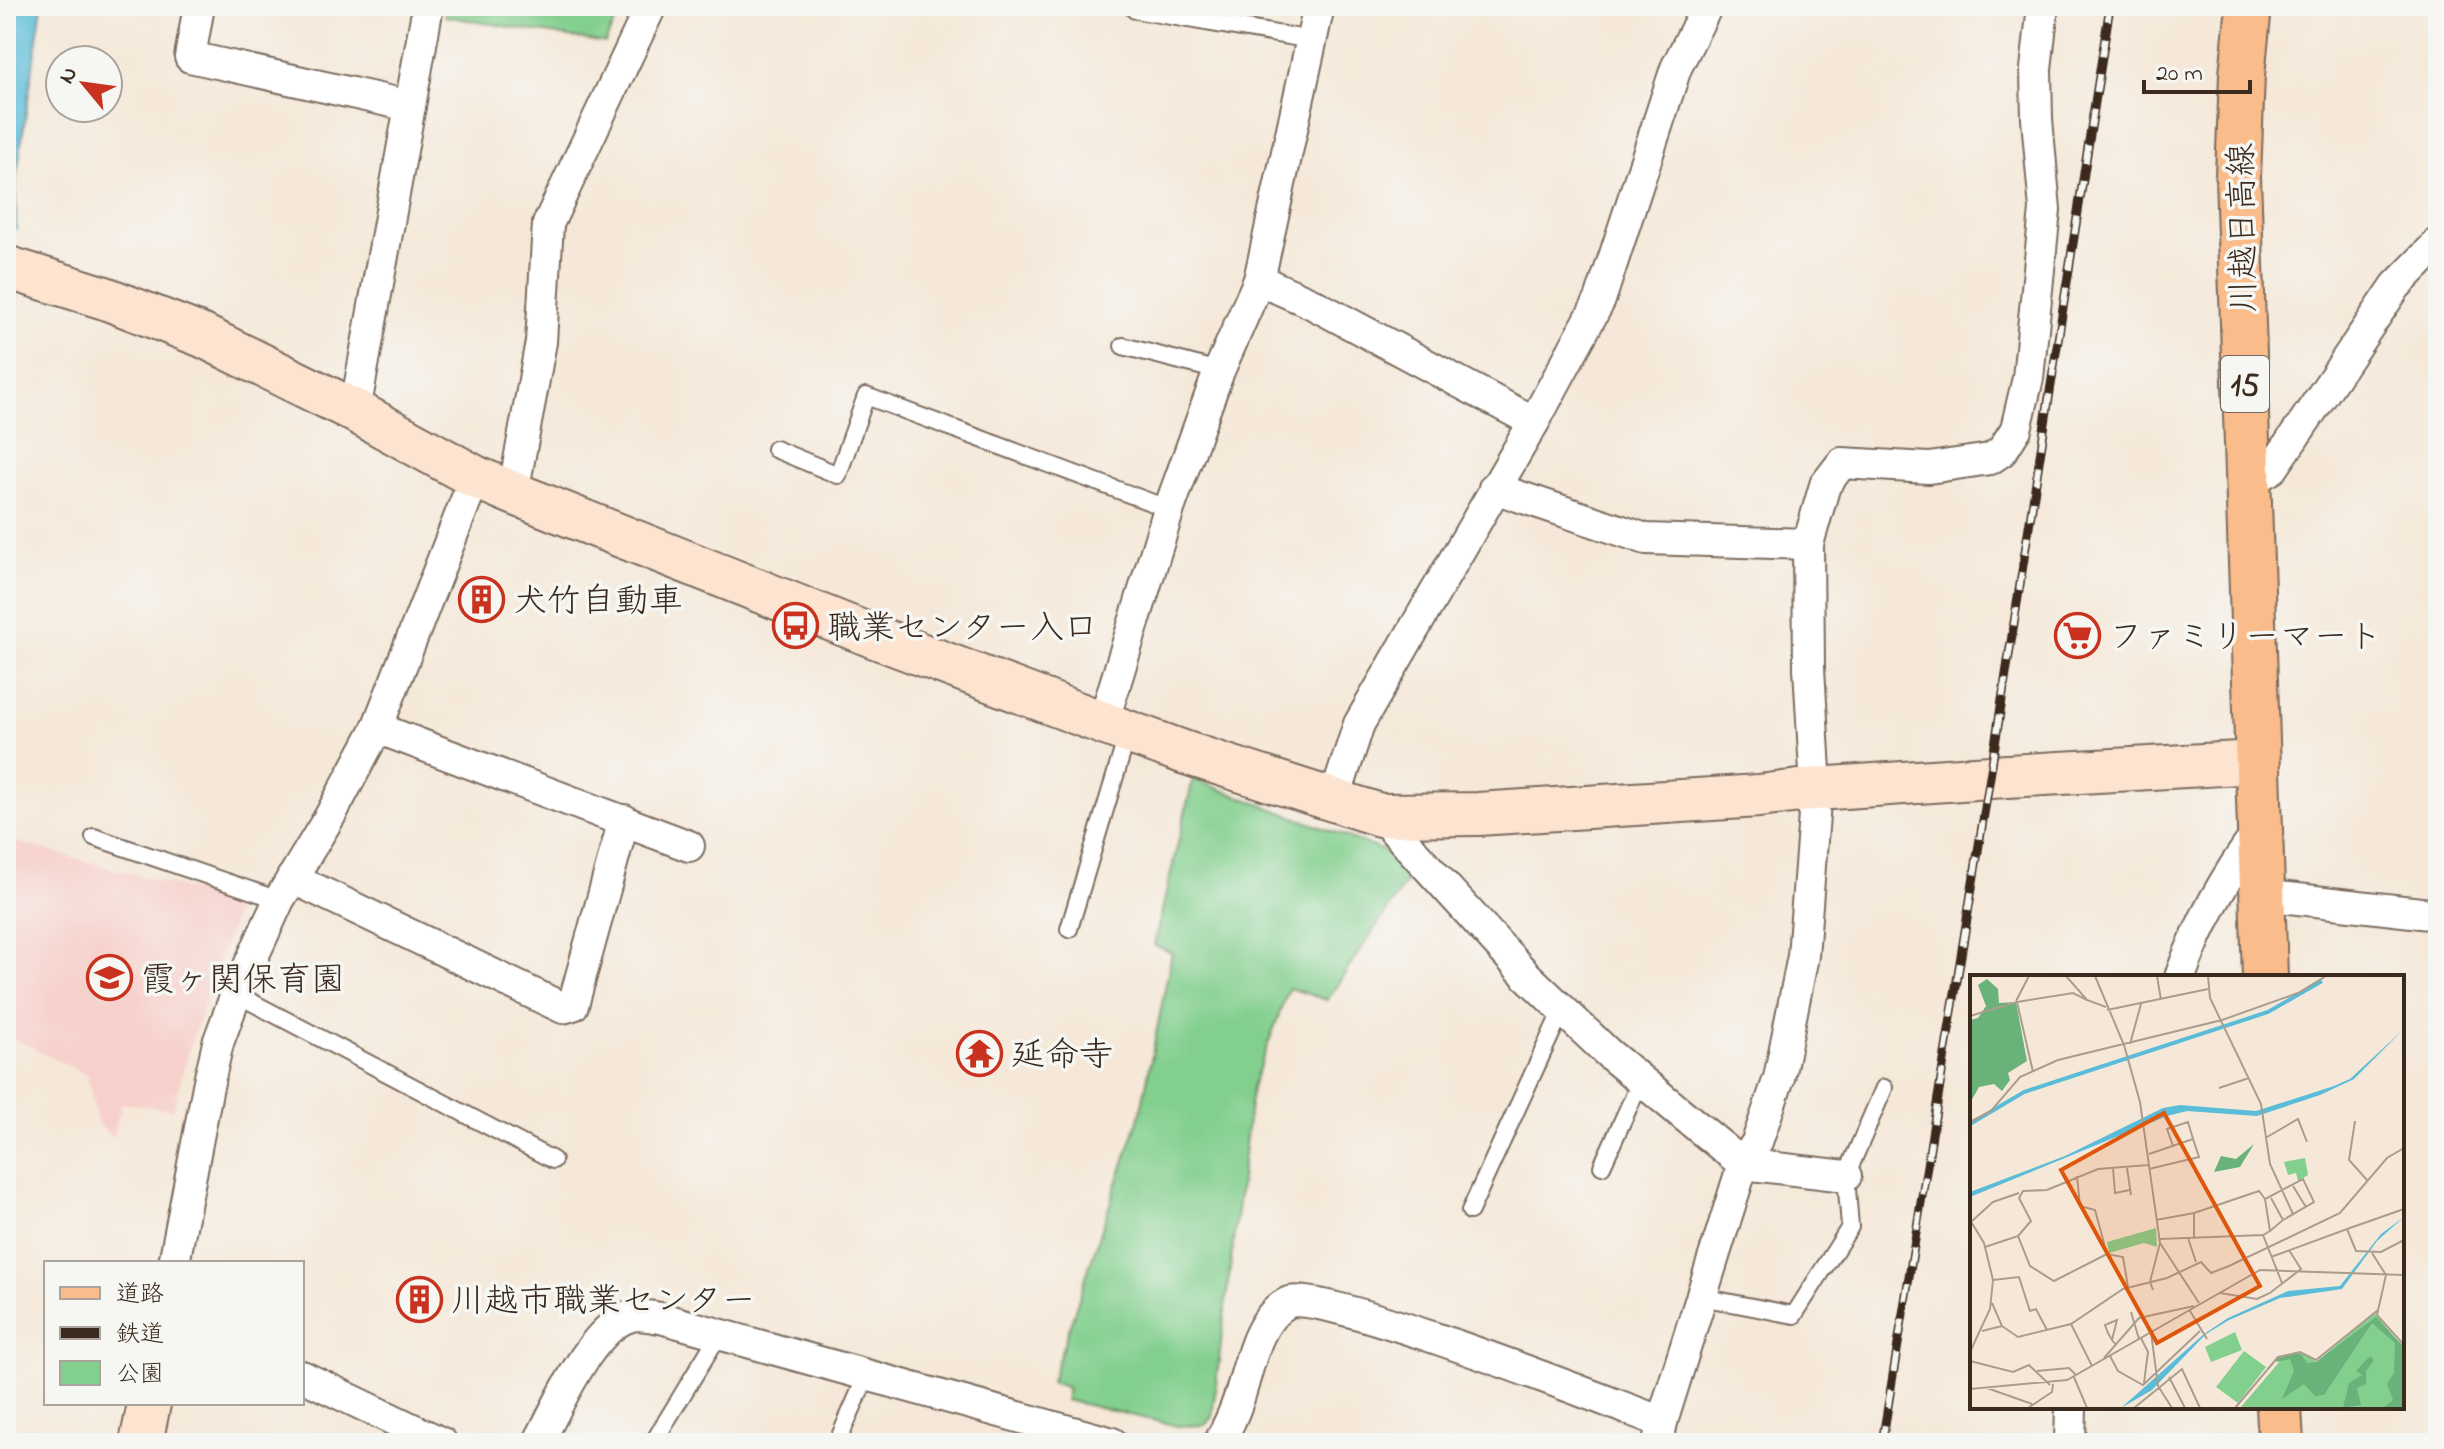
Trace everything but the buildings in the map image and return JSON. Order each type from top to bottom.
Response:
[{"type":"main road","name":"川越日高線","points":[[2249,6],[2242,75],[2238,176],[2265,975]]},
{"type":"main road","points":[[2279,1409],[2281,1443]]},
{"type":"street","points":[[199,6],[190,57],[410,106]]},
{"type":"street","points":[[355,411],[428,6]]},
{"type":"street","points":[[513,493],[541,342],[548,224],[651,6]]},
{"type":"street","points":[[1116,727],[1169,509],[1219,371],[1259,280],[1319,6]]},
{"type":"street","points":[[1334,801],[1359,724],[1534,422],[1600,300],[1676,68],[1707,6]]},
{"type":"street","points":[[1219,1443],[1238,1402],[1263,1326],[1288,1302],[1306,1300],[1380,1320],[1469,1350],[1660,1433],[1743,1164],[1757,1142],[1779,1078],[1803,956],[1816,789],[1809,668],[1808,544],[1825,485],[1842,463],[1929,468],[1990,459],[2002,451],[2016,429],[2028,378],[2045,210],[2036,69],[2043,6]]},
{"type":"street","points":[[2249,482],[2273,468],[2396,286],[2438,243]]},
{"type":"street","points":[[23,272],[152,314],[355,411],[475,477],[513,493],[875,637],[1116,727],[1380,815],[1478,814],[1759,796],[1816,789],[2257,762]]},
{"type":"street","points":[[1259,280],[1311,303],[1534,422]]},
{"type":"street","points":[[174,1261],[208,1086],[218,1043],[236,994],[285,889],[330,816],[377,728],[475,477]]},
{"type":"street","points":[[1494,488],[1646,539],[1808,544]]},
{"type":"street","points":[[377,728],[689,846]]},
{"type":"street","points":[[1380,815],[1526,975],[1562,1010],[1743,1164],[1846,1176]]},
{"type":"street","points":[[285,889],[563,1008],[573,1005],[624,820]]},
{"type":"street","points":[[2181,975],[2193,940],[2232,867],[2259,831]]},
{"type":"street","points":[[2262,895],[2438,915]]},
{"type":"street","points":[[538,1443],[594,1343],[616,1324],[634,1315],[661,1318],[866,1377],[1036,1434],[1112,1443]]},
{"type":"street","points":[[304,1377],[442,1443]]},
{"type":"street","points":[[2070,1409],[2070,1443]]},
{"type":"lane","points":[[1133,6],[1135,10],[1312,40]]},
{"type":"lane","points":[[1123,346],[1219,371]]},
{"type":"lane","points":[[775,449],[838,475],[866,396],[1169,509]]},
{"type":"lane","points":[[1069,929],[1116,727]]},
{"type":"lane","points":[[94,837],[285,889]]},
{"type":"lane","points":[[236,994],[553,1160]]},
{"type":"lane","points":[[1470,1211],[1562,1010]]},
{"type":"lane","points":[[1602,1166],[1641,1080]]},
{"type":"lane","points":[[1701,1297],[1794,1315],[1850,1227],[1846,1176],[1884,1088]]},
{"type":"lane","points":[[653,1443],[718,1336]]},
{"type":"lane","points":[[837,1443],[866,1377]]},
{"type":"shaded area","name":"霞ヶ関保育園","points":[[16,842],[239,903],[189,1049],[173,1110],[122,1103],[112,1138],[97,1122],[87,1075],[6,1035],[6,921]]},
{"type":"green space","points":[[447,6],[622,6],[605,43],[445,16]]},
{"type":"green space","points":[[1193,779],[1393,854],[1410,876],[1327,1000],[1289,988],[1252,1087],[1212,1417],[1205,1425],[1178,1426],[1065,1400],[1068,1388],[1051,1382],[1141,1111],[1172,953],[1154,945]]},
{"type":"water","points":[[6,6],[42,6],[16,179],[16,326],[12,367],[6,370]]},
{"type":"pier","points":[[6,227],[20,232],[20,298],[6,294]]},
{"type":"railway","points":[[1882,1443],[2110,6]]},
{"type":"place","name":"犬竹自動車","points":[[482,599]]},
{"type":"place","name":"職業センター入口","points":[[796,626]]},
{"type":"place","name":"ファミリーマート","points":[[2078,635]]},
{"type":"place","name":"霞ヶ関保育園","points":[[110,978]]},
{"type":"place","name":"延命寺","points":[[980,1053]]},
{"type":"place","name":"川越市職業センター","points":[[420,1299]]}]
